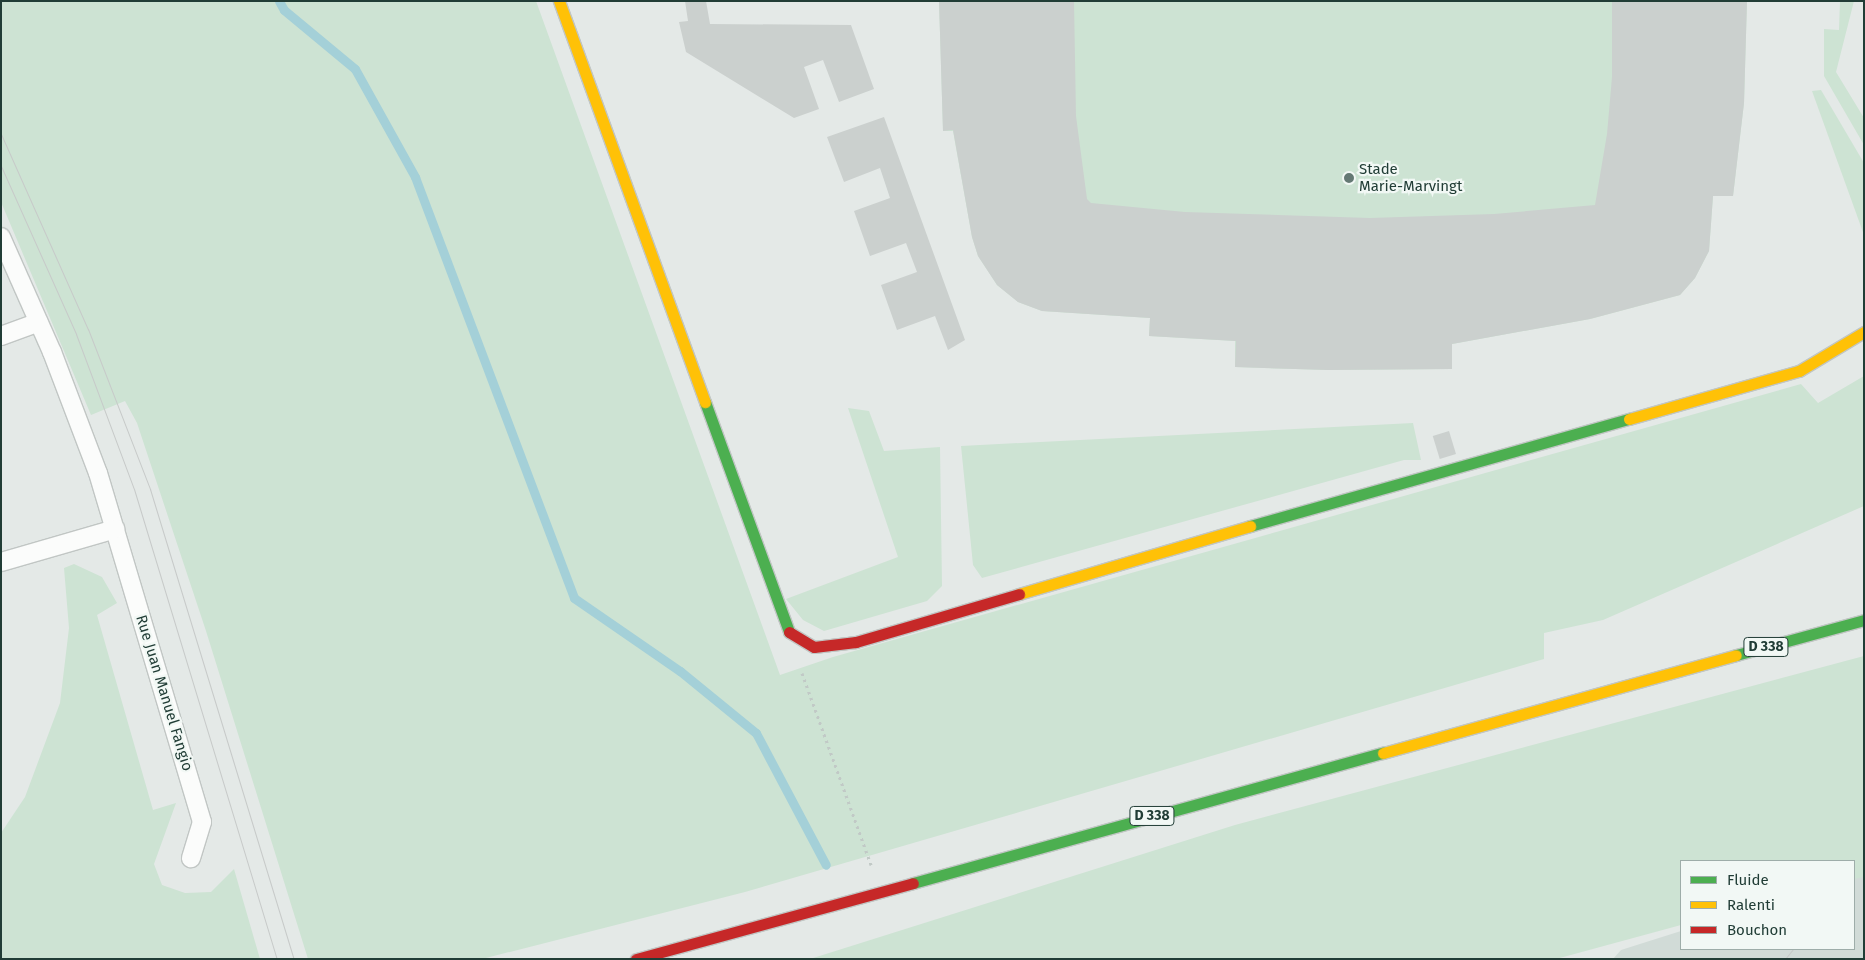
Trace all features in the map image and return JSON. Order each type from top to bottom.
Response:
[{"type":"street","points":[[559,1],[788,632],[814,647],[856,642],[1165,550],[1799,371],[1864,332]]},
{"type":"street","name":"D 338","points":[[636,959],[880,890],[1864,620]]},
{"type":"lane","name":"Rue Juan Manuel Fangio","points":[[1,237],[39,322],[98,473],[202,822],[191,858]]},
{"type":"lane","points":[[1,336],[39,322]]},
{"type":"lane","points":[[1,562],[115,529]]},
{"type":"path","points":[[801,669],[880,890]]},
{"type":"shaded area","points":[[1864,874],[1864,959],[1613,959],[1621,950],[1680,931],[1680,950],[1855,950],[1855,877]]},
{"type":"green space","points":[[1,1],[536,1],[780,675],[833,657],[1801,384],[1818,403],[1864,376],[1864,506],[1603,620],[1544,633],[1544,659],[745,892],[482,959],[308,959],[206,631],[137,423],[125,401],[91,415],[1,202]]},
{"type":"green space","name":"Stade Marie-Marvingt","points":[[939,1],[1747,1],[1744,103],[1733,196],[1713,196],[1709,251],[1695,278],[1680,295],[1590,319],[1452,344],[1452,369],[1328,370],[1235,367],[1235,341],[1149,336],[1150,318],[1042,311],[1018,302],[997,285],[978,256],[972,237],[953,131],[943,131]]},
{"type":"green space","points":[[1840,1],[1854,1],[1836,72],[1864,118],[1864,145],[1824,76],[1824,29],[1839,30]]},
{"type":"green space","points":[[1821,90],[1864,163],[1864,235],[1812,91]]},
{"type":"green space","points":[[848,408],[869,411],[884,451],[940,447],[942,586],[927,601],[824,631],[803,620],[786,599],[898,557]]},
{"type":"green space","points":[[1413,423],[1421,460],[1404,460],[982,578],[973,565],[961,446]]},
{"type":"green space","points":[[74,564],[102,577],[117,603],[97,615],[153,810],[176,803],[154,864],[162,885],[185,893],[211,892],[234,869],[260,959],[1,959],[1,833],[25,797],[60,703],[69,628],[64,568]]},
{"type":"green space","points":[[1864,656],[1864,877],[1855,879],[1855,860],[1680,860],[1680,925],[1556,959],[810,959],[1235,825]]},
{"type":"building","points":[[685,1],[706,1],[710,24],[851,25],[874,89],[839,102],[823,60],[804,67],[819,109],[794,118],[686,52],[679,22],[688,21]]},
{"type":"building","name":"Stade Marie-Marvingt","points":[[939,1],[1074,1],[1076,116],[1087,199],[1091,203],[1185,212],[1370,218],[1494,214],[1595,205],[1607,134],[1612,77],[1612,1],[1747,1],[1744,103],[1733,196],[1713,196],[1709,251],[1695,278],[1680,295],[1590,319],[1452,344],[1452,369],[1328,370],[1235,367],[1236,341],[1149,336],[1150,318],[1042,311],[1018,302],[997,285],[978,256],[972,237],[953,130],[943,131]]},
{"type":"building","points":[[884,117],[965,340],[948,350],[935,316],[897,330],[881,285],[917,272],[906,243],[870,256],[854,211],[890,198],[880,168],[844,182],[827,137]]},
{"type":"building","points":[[1449,431],[1456,454],[1440,459],[1433,436]]},
{"type":"waterway","points":[[279,1],[284,10],[355,69],[415,177],[574,598],[680,671],[756,733],[826,865]]},
{"type":"tram line","points":[[1,134],[88,329],[150,489],[294,959]]},
{"type":"tram line","points":[[1,166],[76,334],[134,489],[277,959]]},
{"type":"tram line","points":[[1785,959],[1792,950]]},
{"type":"traffic: fast","points":[[705,402],[789,632]]},
{"type":"traffic: fast","points":[[1250,526],[1629,419]]},
{"type":"traffic: fast","points":[[1736,655],[1864,620]]},
{"type":"traffic: fast","points":[[913,883],[1383,753]]},
{"type":"traffic: slow","points":[[559,1],[705,402]]},
{"type":"traffic: slow","points":[[1629,419],[1799,371],[1864,332]]},
{"type":"traffic: slow","points":[[1019,594],[1250,526]]},
{"type":"traffic: slow","points":[[1383,753],[1736,655]]},
{"type":"traffic: jam","points":[[789,632],[814,647],[856,642],[1019,594]]},
{"type":"traffic: jam","points":[[636,959],[913,883]]},
{"type":"place","name":"Stade Marie-Marvingt","points":[[1349,178]]}]
